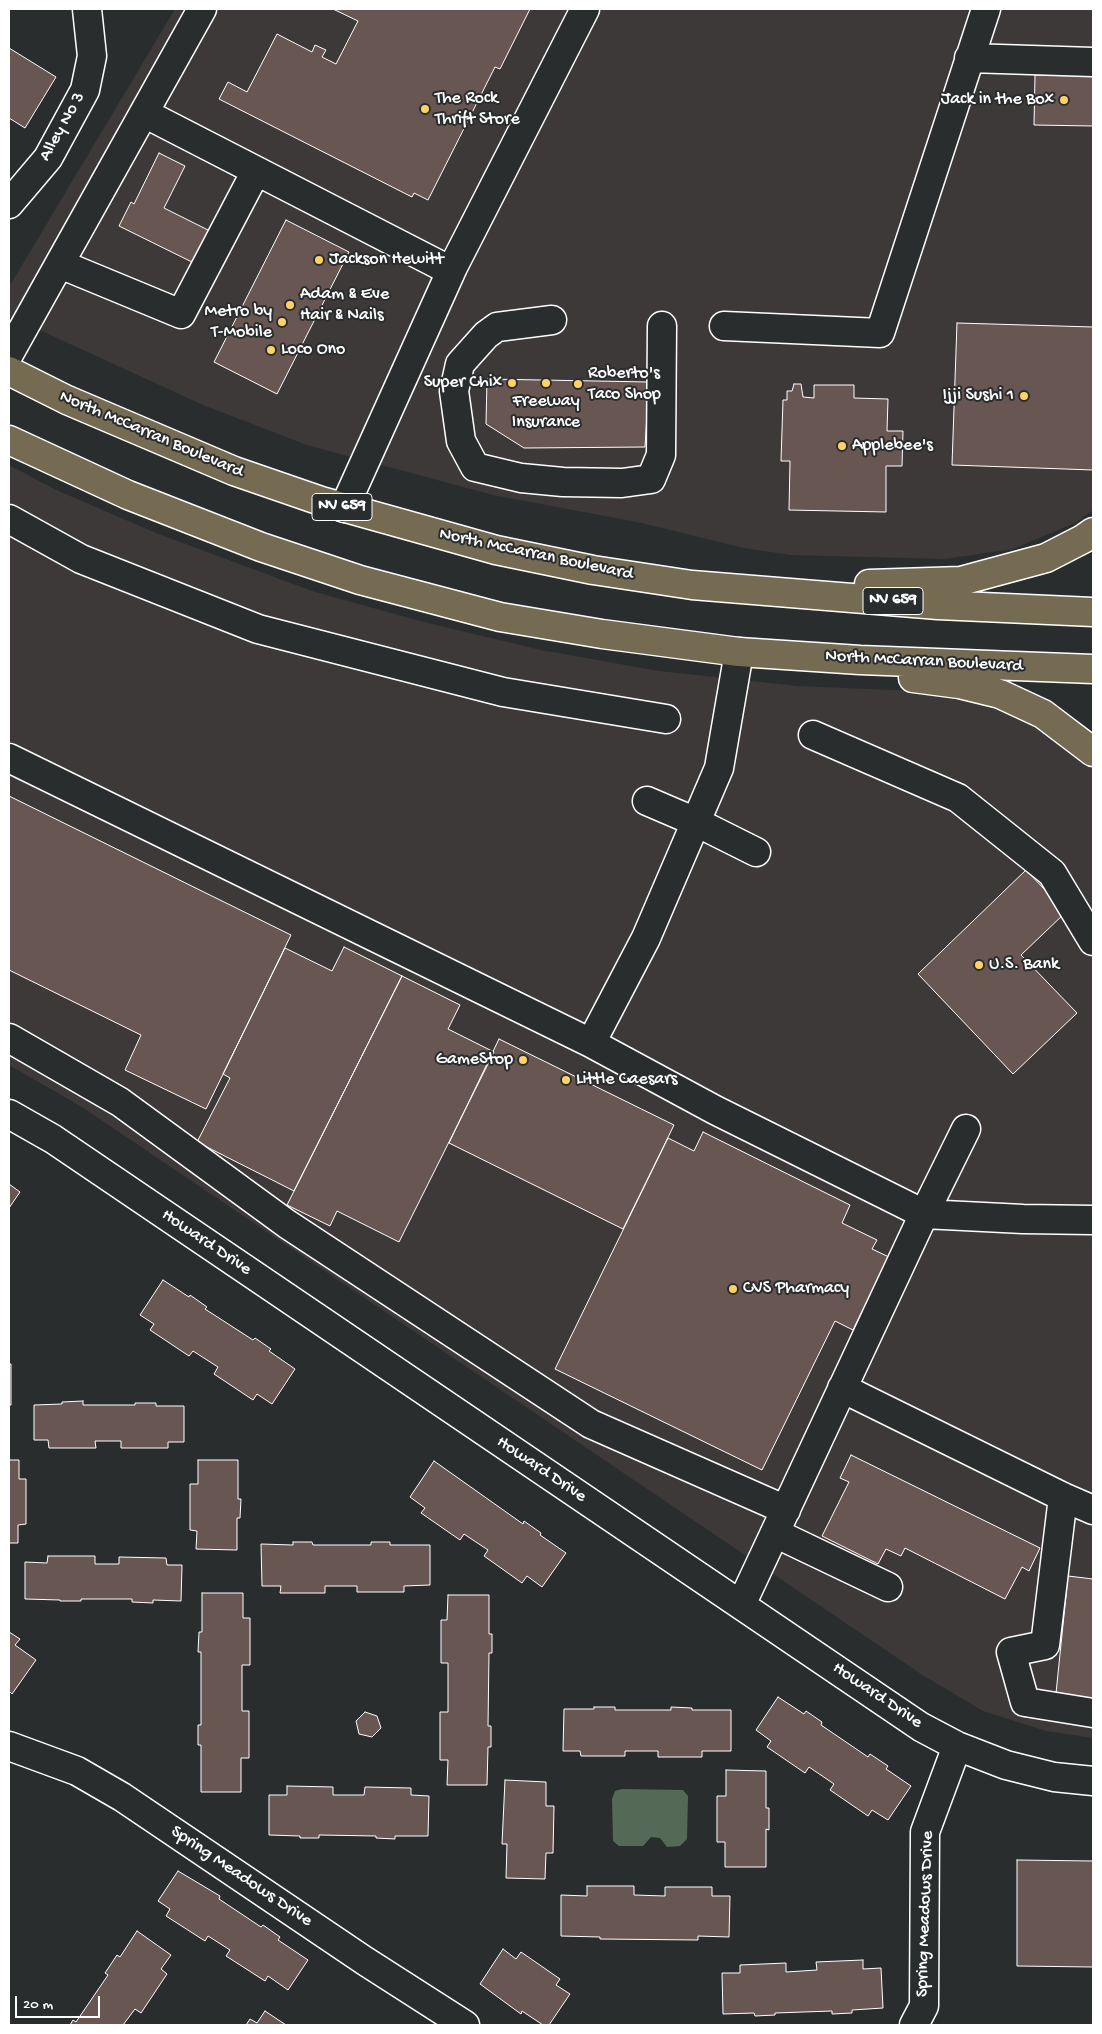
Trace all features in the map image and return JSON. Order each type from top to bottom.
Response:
[{"type":"main road","name":"North McCarran Boulevard","points":[[9,371],[67,400],[234,471],[344,508],[496,550],[593,570],[692,585],[938,605],[1093,612]]},
{"type":"main road","name":"North McCarran Boulevard","points":[[9,440],[128,495],[261,547],[360,580],[500,617],[602,634],[739,652],[860,660],[1093,669]]},
{"type":"main road","points":[[692,585],[961,581],[1046,558],[1093,532]]},
{"type":"main road","points":[[739,652],[959,684],[1000,694],[1043,714],[1093,752]]},
{"type":"street","name":"Alley No 3","points":[[9,204],[48,158],[85,90],[92,56],[87,9]]},
{"type":"street","points":[[9,354],[202,9]]},
{"type":"street","points":[[344,508],[451,271],[584,9]]},
{"type":"street","points":[[724,326],[880,333],[986,9]]},
{"type":"street","points":[[969,58],[1093,62]]},
{"type":"street","points":[[144,113],[451,271]]},
{"type":"street","points":[[60,264],[181,314],[256,171]]},
{"type":"street","points":[[552,320],[497,326],[486,335],[460,364],[454,391],[461,441],[475,467],[520,478],[563,482],[622,483],[651,479],[661,455],[662,326]]},
{"type":"street","points":[[9,519],[81,559],[258,629],[503,692],[666,719]]},
{"type":"street","points":[[591,1043],[646,938],[719,768],[739,652]]},
{"type":"street","points":[[813,735],[958,798],[1052,872],[1093,940]]},
{"type":"street","points":[[9,758],[591,1043],[715,1110],[924,1214],[1093,1220]]},
{"type":"street","points":[[647,801],[696,822],[756,852]]},
{"type":"street","points":[[9,1038],[120,1102],[287,1224],[591,1424],[780,1521],[888,1588]]},
{"type":"street","name":"Howard Drive","points":[[9,1114],[53,1139],[921,1727],[957,1746],[1006,1765],[1054,1776],[1093,1781]]},
{"type":"street","points":[[741,1605],[924,1214],[966,1129]]},
{"type":"street","points":[[842,1388],[1093,1510]]},
{"type":"street","points":[[1063,1497],[1045,1645],[1011,1652],[1025,1702],[1093,1713]]},
{"type":"street","name":"Spring Meadows Drive","points":[[9,1746],[77,1771],[122,1798],[387,1976],[465,2025]]},
{"type":"street","name":"Spring Meadows Drive","points":[[914,2025],[924,2006],[925,1832],[957,1746]]},
{"type":"shaded area","points":[[175,9],[1093,9],[1093,510],[1077,522],[1013,549],[945,559],[791,555],[744,548],[637,522],[493,495],[307,445],[203,405],[9,316],[9,287]]},
{"type":"shaded area","points":[[9,465],[54,489],[156,533],[312,591],[420,621],[541,650],[659,671],[797,686],[914,691],[968,697],[1016,713],[1064,739],[1093,765],[1093,1738],[1046,1731],[983,1711],[924,1676],[82,1107],[9,1065]]},
{"type":"green space","points":[[622,1789],[683,1790],[688,1796],[687,1839],[680,1846],[667,1847],[660,1838],[651,1837],[643,1846],[619,1846],[613,1841],[612,1799],[615,1791]]},
{"type":"building","points":[[333,9],[530,9],[500,69],[495,67],[428,200],[414,193],[412,197],[219,99],[228,82],[247,92],[277,34],[312,52],[315,45],[326,50],[322,57],[336,64],[358,21]]},
{"type":"building","points":[[9,48],[56,77],[25,128],[9,118]]},
{"type":"building","name":"Jack in the Box","points":[[1085,70],[1093,70],[1093,126],[1034,125],[1035,75],[1085,76]]},
{"type":"building","points":[[159,153],[185,166],[164,208],[212,232],[196,264],[119,226],[131,202],[134,204]]},
{"type":"building","points":[[286,220],[349,252],[277,394],[214,362]]},
{"type":"building","name":"Ijji Sushi 1","points":[[957,323],[1093,327],[1093,470],[952,465]]},
{"type":"building","points":[[487,379],[649,382],[645,447],[524,448],[486,424]]},
{"type":"building","name":"Applebee's","points":[[794,384],[801,384],[803,397],[814,398],[814,385],[854,385],[854,398],[888,399],[887,431],[903,431],[902,466],[886,466],[886,512],[789,510],[790,461],[781,461],[783,400],[787,400],[787,391],[792,391]]},
{"type":"building","points":[[9,796],[291,935],[206,1109],[125,1070],[141,1035],[9,970]]},
{"type":"building","name":"U.S. Bank","points":[[1026,870],[1066,912],[1021,955],[1077,1013],[1013,1074],[918,974]]},
{"type":"building","points":[[344,947],[402,976],[294,1191],[197,1142],[230,1078],[223,1074],[285,948],[332,971]]},
{"type":"building","points":[[402,976],[460,1005],[448,1029],[494,1052],[399,1242],[337,1211],[330,1226],[287,1205]]},
{"type":"building","points":[[499,1039],[674,1125],[623,1229],[449,1143]]},
{"type":"building","name":"CVS Pharmacy","points":[[703,1132],[850,1205],[842,1223],[877,1240],[872,1249],[889,1257],[853,1330],[835,1321],[762,1470],[555,1369],[668,1138],[694,1151]]},
{"type":"building","points":[[9,1184],[20,1192],[9,1208]]},
{"type":"building","points":[[163,1280],[189,1297],[190,1295],[207,1307],[205,1309],[253,1340],[255,1338],[271,1349],[269,1351],[295,1369],[272,1404],[257,1394],[253,1400],[214,1374],[218,1367],[193,1351],[189,1356],[150,1330],[154,1324],[140,1315]]},
{"type":"building","points":[[9,1364],[11,1364],[11,1405],[9,1405]]},
{"type":"building","points":[[83,1401],[83,1405],[156,1403],[156,1406],[184,1406],[184,1442],[168,1442],[168,1448],[121,1448],[121,1441],[95,1441],[96,1448],[49,1448],[48,1440],[34,1440],[34,1405]]},
{"type":"building","points":[[851,1455],[1040,1548],[1029,1571],[1022,1567],[1005,1599],[905,1548],[901,1556],[886,1549],[878,1564],[822,1536],[849,1482],[840,1478]]},
{"type":"building","points":[[9,1460],[19,1460],[19,1479],[26,1479],[26,1524],[18,1525],[18,1543],[9,1543]]},
{"type":"building","points":[[198,1460],[238,1460],[238,1499],[241,1499],[240,1518],[237,1518],[237,1550],[196,1549],[197,1531],[190,1530],[190,1484],[198,1484]]},
{"type":"building","points":[[434,1461],[523,1524],[524,1521],[566,1553],[542,1587],[527,1576],[522,1583],[484,1556],[488,1550],[464,1534],[460,1540],[421,1513],[425,1508],[410,1497]]},
{"type":"building","points":[[293,1542],[312,1542],[313,1545],[371,1545],[371,1542],[390,1542],[390,1545],[430,1545],[430,1585],[404,1586],[404,1592],[357,1592],[357,1586],[325,1586],[325,1593],[280,1593],[281,1586],[262,1586],[261,1544],[293,1545]]},
{"type":"building","points":[[48,1556],[95,1556],[95,1564],[119,1564],[119,1557],[166,1558],[167,1565],[182,1565],[181,1601],[153,1600],[153,1603],[132,1602],[132,1599],[60,1601],[25,1599],[25,1562],[47,1563]]},
{"type":"building","points":[[1068,1576],[1093,1579],[1093,1708],[1055,1703]]},
{"type":"building","points":[[202,1593],[243,1593],[243,1618],[250,1618],[250,1665],[242,1665],[242,1711],[249,1711],[249,1758],[241,1758],[241,1792],[201,1792],[201,1745],[198,1745],[198,1725],[201,1725],[201,1652],[198,1652],[199,1632],[202,1632]]},
{"type":"building","points":[[448,1595],[489,1595],[489,1634],[492,1634],[492,1653],[489,1653],[488,1726],[491,1726],[491,1747],[488,1747],[487,1785],[447,1785],[448,1760],[440,1760],[440,1712],[448,1712],[448,1663],[441,1663],[441,1620],[447,1620]]},
{"type":"building","points":[[9,1632],[20,1639],[15,1645],[36,1660],[12,1694],[9,1691]]},
{"type":"building","points":[[778,1697],[804,1714],[806,1711],[822,1722],[821,1725],[868,1757],[870,1754],[888,1766],[886,1769],[911,1786],[888,1820],[872,1810],[868,1816],[830,1790],[834,1784],[809,1767],[805,1773],[767,1747],[771,1741],[756,1730]]},
{"type":"building","points":[[594,1707],[615,1707],[615,1710],[671,1710],[671,1707],[692,1708],[692,1710],[731,1710],[731,1751],[702,1751],[702,1757],[658,1757],[658,1751],[625,1751],[625,1756],[581,1756],[580,1751],[563,1751],[564,1709],[594,1709]]},
{"type":"building","points":[[365,1712],[377,1716],[381,1728],[372,1737],[359,1734],[356,1721]]},
{"type":"building","points":[[726,1770],[766,1771],[766,1808],[769,1808],[769,1830],[766,1829],[766,1867],[725,1867],[725,1842],[717,1842],[717,1796],[726,1796]]},
{"type":"building","points":[[505,1780],[546,1782],[546,1806],[554,1806],[553,1853],[546,1853],[545,1879],[506,1878],[507,1844],[502,1844]]},
{"type":"building","points":[[287,1786],[333,1787],[333,1795],[364,1795],[365,1787],[411,1788],[411,1795],[429,1796],[428,1836],[395,1836],[395,1839],[376,1838],[376,1836],[319,1835],[319,1838],[300,1838],[300,1836],[269,1835],[269,1795],[287,1795]]},
{"type":"building","points":[[1017,1860],[1093,1861],[1093,1967],[1017,1966]]},
{"type":"building","points":[[178,1871],[220,1896],[219,1899],[261,1927],[263,1925],[280,1937],[278,1940],[308,1960],[288,1990],[268,1976],[265,1981],[226,1956],[230,1950],[208,1936],[205,1941],[166,1916],[170,1909],[158,1901]]},
{"type":"building","points":[[587,1886],[634,1886],[634,1895],[665,1896],[665,1887],[712,1887],[712,1896],[730,1896],[729,1937],[698,1936],[698,1940],[600,1939],[600,1937],[561,1936],[561,1895],[587,1896]]},
{"type":"building","points":[[137,1931],[171,1955],[161,1969],[167,1974],[141,2013],[135,2009],[123,2025],[70,2025],[73,2020],[76,2022],[108,1975],[105,1973],[117,1955],[120,1957]]},
{"type":"building","points":[[503,1949],[516,1959],[521,1952],[560,1979],[556,1985],[570,1994],[549,2025],[543,2025],[522,2011],[521,2014],[480,1984]]},
{"type":"building","points":[[863,1960],[863,1969],[881,1968],[883,2008],[852,2010],[852,2013],[832,2014],[832,2011],[775,2013],[775,2015],[755,2016],[754,2013],[723,2014],[722,1973],[740,1973],[740,1965],[786,1963],[786,1972],[817,1970],[816,1962]]},
{"type":"building","points":[[265,2011],[286,2025],[246,2025],[250,2019],[257,2023]]},
{"type":"place","name":"Jack in the Box","points":[[1064,100]]},
{"type":"place","name":"The Rock Thrift Store","points":[[425,109]]},
{"type":"place","name":"Jackson Hewitt","points":[[319,260]]},
{"type":"place","name":"Adam & Eve Hair & Nails","points":[[290,305]]},
{"type":"place","name":"Metro by T-Mobile","points":[[282,322]]},
{"type":"place","name":"Loco Ono","points":[[271,350]]},
{"type":"place","name":"Super Chix","points":[[512,383]]},
{"type":"place","name":"Freeway Insurance","points":[[546,383]]},
{"type":"place","name":"Roberto's Taco Shop","points":[[578,384]]},
{"type":"place","name":"Ijji Sushi 1","points":[[1024,396]]},
{"type":"place","name":"Applebee's","points":[[842,446]]},
{"type":"place","name":"U.S. Bank","points":[[979,965]]},
{"type":"place","name":"GameStop","points":[[523,1060]]},
{"type":"place","name":"Little Caesars","points":[[566,1080]]},
{"type":"place","name":"CVS Pharmacy","points":[[733,1289]]}]
